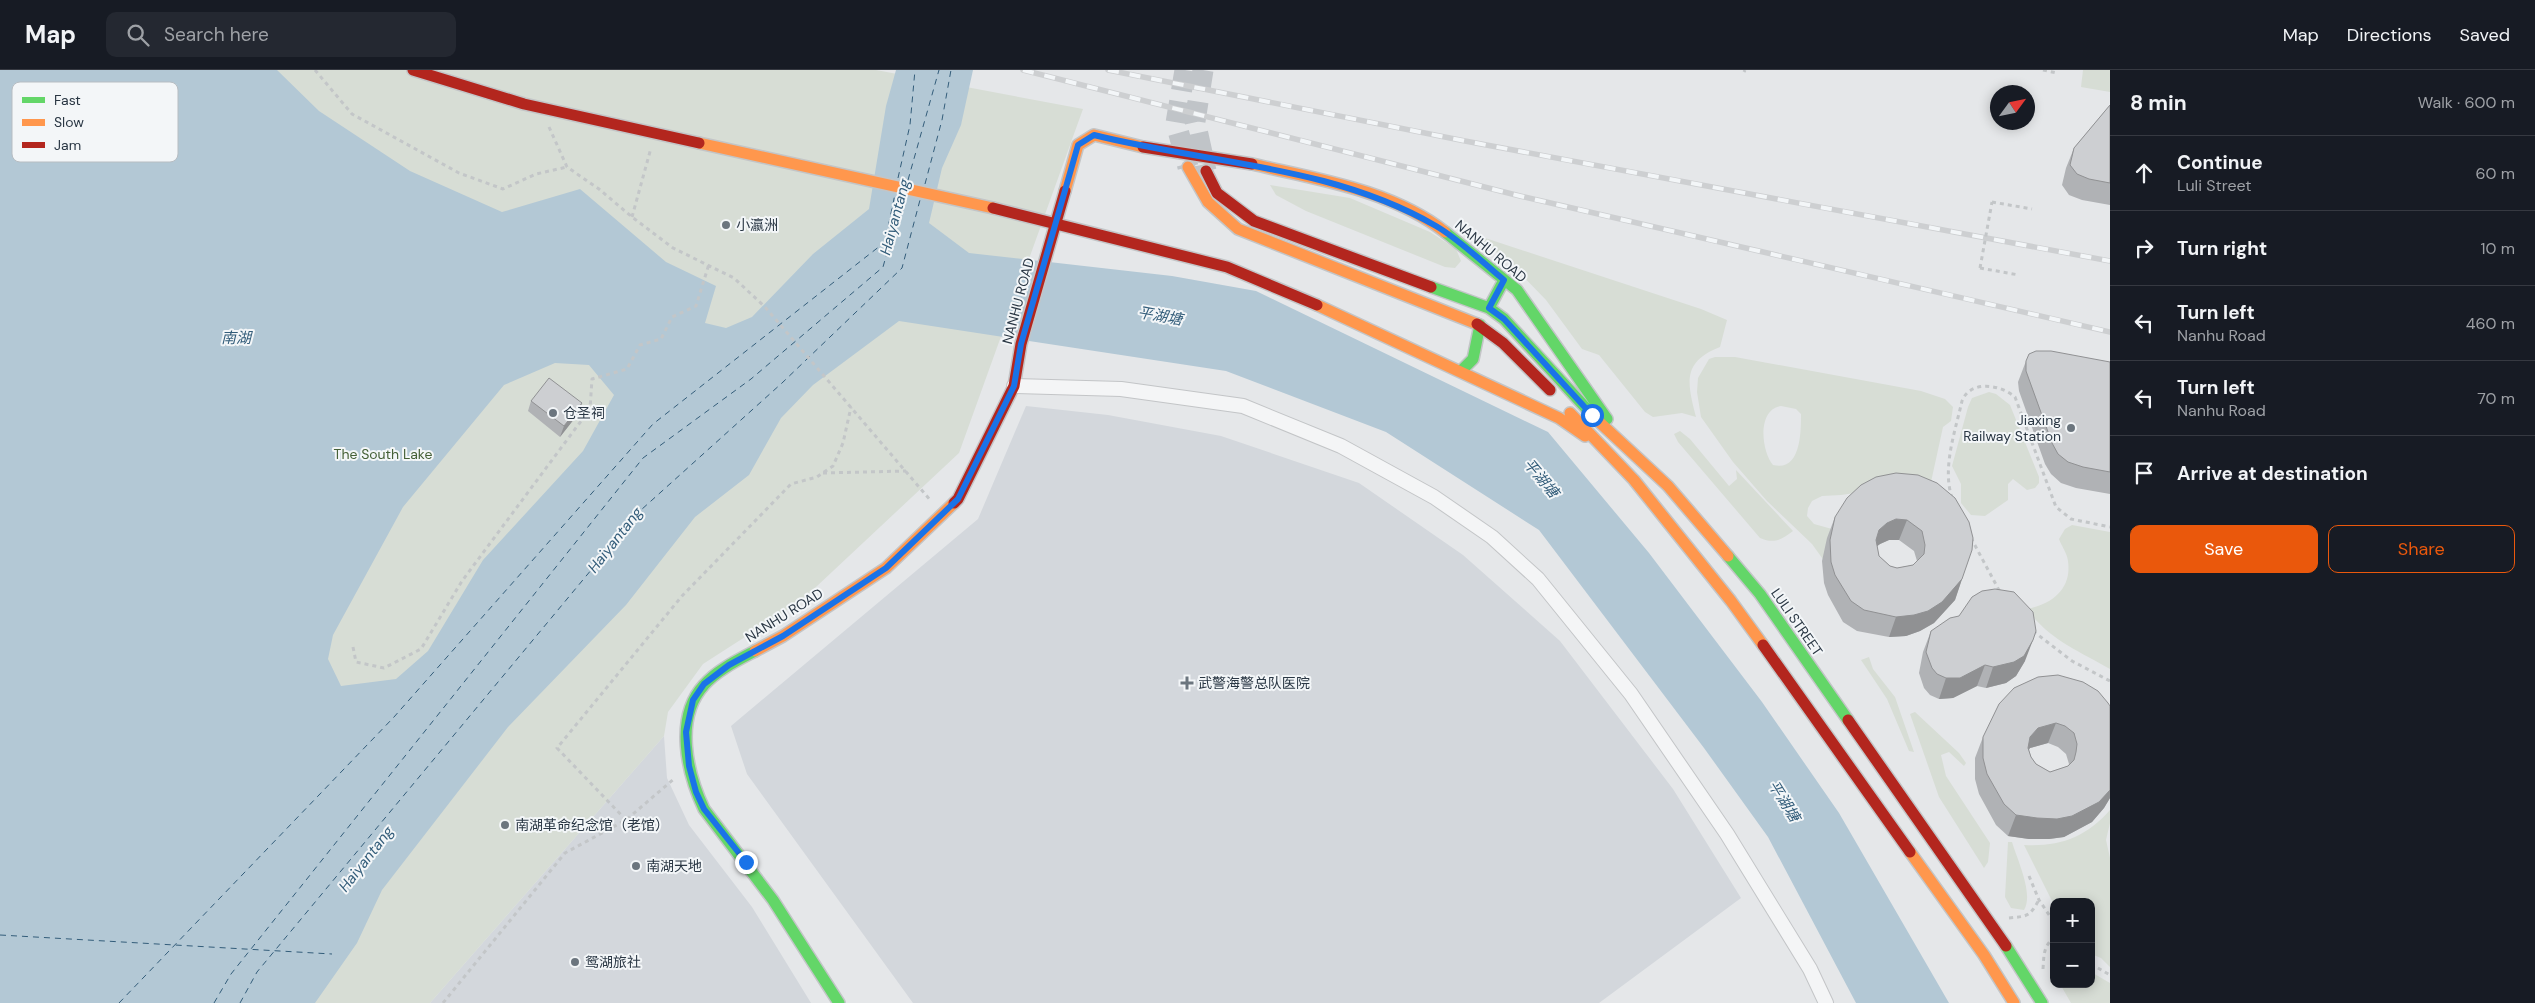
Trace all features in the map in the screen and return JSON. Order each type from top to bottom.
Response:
[{"type":"main road","points":[[413,70],[540,107],[966,201],[1226,267],[1303,298],[1559,418],[1604,449]]},
{"type":"main road","name":"NANHU ROAD","points":[[839,1003],[768,892],[704,809],[696,792],[689,766],[686,732],[693,700],[704,684],[729,665],[783,636],[886,568],[958,499],[1014,386],[1021,344],[1054,223],[1078,145],[1094,135],[1143,147],[1252,164],[1348,187],[1400,206],[1438,227],[1517,290],[1604,416],[1668,486]]},
{"type":"main road","points":[[1188,167],[1197,187],[1215,212],[1238,229],[1480,325],[1517,356],[1634,480],[1732,601],[1984,955],[2014,1003]]},
{"type":"main road","name":"LULI STREET","points":[[1206,171],[1217,193],[1254,221],[1489,308],[1504,319],[1592,415],[1668,486],[1760,594],[2001,938],[2042,1003]]},
{"type":"main road","points":[[1489,308],[1504,280]]},
{"type":"main road","points":[[1461,371],[1473,359],[1480,325]]},
{"type":"street","points":[[1014,386],[1121,390],[1243,406],[1341,446],[1434,497],[1492,537],[1538,579],[1632,694],[1727,834],[1810,969],[1826,1003]]},
{"type":"path","points":[[315,70],[352,114],[459,173],[504,189],[536,174],[566,167]]},
{"type":"path","points":[[2043,70],[2057,72]]},
{"type":"path","points":[[540,107],[566,167],[599,189],[673,248],[709,264],[734,278],[765,307],[943,515]]},
{"type":"path","points":[[632,217],[656,133]]},
{"type":"path","points":[[2019,275],[1980,268],[1992,202],[2032,209]]},
{"type":"path","points":[[353,647],[356,662],[384,668],[421,649],[468,573],[590,409],[592,380],[627,370],[640,345],[661,339],[672,317],[696,306],[709,264]]},
{"type":"path","points":[[1954,506],[1947,484],[1962,402],[1965,394],[1971,390],[1980,386],[1995,387],[2007,390],[2015,397],[2056,507],[2071,519],[2110,527]]},
{"type":"path","points":[[626,820],[557,748],[682,596],[791,484],[817,477],[833,466],[843,443],[851,407]]},
{"type":"path","points":[[823,473],[906,471]]},
{"type":"path","points":[[1968,532],[1995,585],[2004,598]]},
{"type":"path","points":[[2030,628],[2072,661],[2110,681]]},
{"type":"path","points":[[444,1003],[565,854],[626,820],[689,766]]},
{"type":"path","points":[[2029,876],[2039,900],[2050,916]]},
{"type":"path","points":[[2009,918],[2026,917],[2031,914],[2039,900]]},
{"type":"path","points":[[2043,978],[2044,952],[2050,941]]},
{"type":"path","points":[[2095,966],[2110,975]]},
{"type":"shaded area","name":"武警海警总队医院","points":[[1026,406],[1108,415],[1221,436],[1359,483],[1463,555],[1560,641],[1673,789],[1741,898],[1599,1003],[913,1003],[747,774],[731,726],[978,519]]},
{"type":"shaded area","name":"南湖天地","points":[[664,736],[667,778],[689,825],[752,907],[811,1003],[430,1003]]},
{"type":"green space","name":"南湖","points":[[0,70],[876,70],[1083,109],[959,453],[801,601],[703,664],[668,712],[664,736],[430,1003],[0,1003]]},
{"type":"green space","points":[[2083,70],[2110,70],[2110,92],[2081,87]]},
{"type":"green space","points":[[1270,185],[1350,198],[1430,232],[1456,249],[1461,261],[1455,268],[1445,267],[1306,211],[1276,195]]},
{"type":"green space","points":[[1476,235],[1701,309],[1727,320],[1720,347],[1699,359],[1690,374],[1691,393],[1696,417],[1682,413],[1653,417],[1645,412],[1599,355],[1582,349],[1546,300],[1516,269]]},
{"type":"green space","points":[[1715,357],[1735,357],[1921,391],[1945,399],[1953,407],[1951,421],[1943,427],[1931,482],[1822,496],[1812,501],[1808,508],[1807,516],[1814,524],[1850,534],[1835,576],[1812,544],[1767,501],[1733,462],[1701,417],[1697,392],[1698,378],[1709,359]],"holes":[[[1781,406],[1796,409],[1801,414],[1801,431],[1794,457],[1789,463],[1782,466],[1773,465],[1769,459],[1764,441],[1763,431],[1765,422],[1773,409]]]},
{"type":"green space","points":[[1989,392],[1996,394],[2010,405],[2039,477],[2039,483],[2035,488],[2027,490],[2013,479],[2008,484],[2008,500],[1985,516],[1971,515],[1961,503],[1961,484],[1952,466],[1972,398]]},
{"type":"green space","points":[[1680,431],[1690,439],[1729,486],[1737,479],[1736,470],[1793,531],[1785,537],[1773,541],[1760,538],[1678,442],[1674,434]]},
{"type":"green space","points":[[2072,525],[2110,532],[2110,669],[2055,637],[2027,609],[2052,599],[2058,594],[2067,580],[2068,561],[2059,539],[2065,529]]},
{"type":"green space","points":[[1869,657],[1873,669],[1895,697],[1914,752],[1909,751],[1887,699],[1861,660]]},
{"type":"green space","points":[[1915,712],[1959,753],[1966,763],[1964,766],[1949,752],[1941,755],[1946,776],[1990,843],[1988,862],[1984,868],[1939,797],[1910,714]]},
{"type":"green space","points":[[2110,810],[2110,823],[2106,840],[2110,858],[2110,967],[2101,958],[2095,956],[2095,898],[2050,898],[2024,845],[2061,842],[2082,833]]},
{"type":"green space","points":[[2008,842],[2012,842],[2026,886],[2027,903],[2024,910],[2011,908],[2005,897]]},
{"type":"green space","points":[[2095,974],[2110,983],[2110,1003],[2071,1003],[2062,988],[2095,988]]},
{"type":"water","name":"南湖","points":[[0,70],[277,70],[319,111],[410,171],[502,212],[580,189],[666,262],[716,286],[705,323],[726,328],[752,317],[813,254],[869,209],[886,106],[896,70],[973,70],[961,125],[942,168],[929,223],[969,253],[1172,276],[1256,291],[1548,432],[1649,553],[1762,702],[1839,813],[1949,1003],[1856,1003],[1768,837],[1704,748],[1539,530],[1386,432],[1226,371],[899,321],[813,385],[781,418],[749,475],[695,517],[626,605],[508,727],[382,890],[357,943],[315,1003],[0,1003]],"holes":[[[555,363],[589,365],[614,395],[583,451],[483,560],[428,651],[396,679],[341,686],[328,659],[333,635],[403,507],[504,385]]]},
{"type":"building","points":[[2110,105],[2110,183],[2089,179],[2077,174],[2070,165],[2074,148]]},
{"type":"building","name":"Jiaxing Railway Station","points":[[2036,351],[2051,351],[2110,362],[2110,472],[2068,462],[2058,454],[2052,443],[2026,371],[2026,361],[2029,354]]},
{"type":"building","points":[[549,378],[582,403],[564,426],[531,401]]},
{"type":"building","points":[[1896,473],[1918,475],[1937,483],[1955,498],[1969,522],[1973,538],[1972,550],[1962,579],[1942,602],[1928,611],[1896,617],[1864,610],[1851,601],[1835,575],[1831,562],[1830,540],[1835,517],[1847,498],[1861,485],[1876,477]],"holes":[[[1896,519],[1907,520],[1922,531],[1925,545],[1924,554],[1913,565],[1897,568],[1890,566],[1879,556],[1876,540],[1879,530],[1887,523]]]},
{"type":"building","points":[[1995,589],[2014,592],[2033,612],[2036,631],[2024,656],[2014,662],[1993,667],[1985,665],[1960,678],[1946,678],[1937,674],[1932,668],[1926,652],[1931,631],[1950,618],[1959,616],[1972,597],[1982,591]]},
{"type":"building","points":[[2058,675],[2083,682],[2098,691],[2110,706],[2110,790],[2099,802],[2072,816],[2057,819],[2016,815],[2004,804],[1987,774],[1983,758],[1983,737],[1999,704],[2014,688],[2038,677]],"holes":[[[2056,723],[2065,726],[2074,733],[2077,744],[2074,760],[2068,766],[2050,772],[2036,764],[2031,757],[2028,748],[2030,737],[2038,728]]]},
{"type":"ferry route","points":[[898,178],[910,125],[915,70]]},
{"type":"ferry route","points":[[908,180],[939,70]]},
{"type":"ferry route","points":[[925,184],[942,120],[951,70]]},
{"type":"ferry route","points":[[119,1003],[394,717],[653,424],[885,242],[895,194]]},
{"type":"ferry route","points":[[214,1003],[231,974],[643,458],[751,379],[883,267],[903,196]]},
{"type":"ferry route","points":[[240,1003],[257,972],[641,510],[782,383],[902,268],[920,200]]},
{"type":"ferry route","points":[[0,935],[332,954]]},
{"type":"tunnel","points":[[1185,70],[1176,123],[1188,167]]},
{"type":"tunnel","points":[[1203,70],[1195,121],[1206,171]]},
{"type":"railway","points":[[1023,70],[1520,196],[2110,332]]},
{"type":"railway","points":[[1108,70],[1465,141],[2110,261]]},
{"type":"traffic: fast","points":[[1445,232],[1517,290],[1607,419]]},
{"type":"traffic: fast","points":[[1489,308],[1504,280]]},
{"type":"traffic: fast","points":[[1431,287],[1489,308],[1504,319],[1596,419]]},
{"type":"traffic: fast","points":[[1461,371],[1473,359],[1480,325]]},
{"type":"traffic: fast","points":[[1728,556],[1760,594],[1848,720]]},
{"type":"traffic: fast","points":[[755,651],[715,675],[704,685],[695,698],[689,713],[686,729],[689,763],[704,809],[773,900],[839,1003]]},
{"type":"traffic: fast","points":[[2006,946],[2042,1003]]},
{"type":"traffic: slow","points":[[1065,191],[1078,145],[1094,135],[1143,147]]},
{"type":"traffic: slow","points":[[699,143],[993,208]]},
{"type":"traffic: slow","points":[[1252,164],[1327,181],[1378,196],[1424,218],[1445,232]]},
{"type":"traffic: slow","points":[[1188,167],[1208,202],[1238,229],[1477,324]]},
{"type":"traffic: slow","points":[[1317,305],[1559,418],[1585,436]]},
{"type":"traffic: slow","points":[[1570,413],[1634,480],[1731,601],[1763,645]]},
{"type":"traffic: slow","points":[[1596,419],[1668,486],[1728,556]]},
{"type":"traffic: slow","points":[[755,651],[783,636],[886,568],[954,503]]},
{"type":"traffic: slow","points":[[1910,852],[1984,955],[2014,1003]]},
{"type":"traffic: jam","points":[[413,70],[524,104],[699,143]]},
{"type":"traffic: jam","points":[[1143,147],[1252,164]]},
{"type":"traffic: jam","points":[[1206,171],[1217,193],[1254,221],[1431,287]]},
{"type":"traffic: jam","points":[[954,503],[958,499],[1014,386],[1021,344],[1065,191]]},
{"type":"traffic: jam","points":[[993,208],[1227,267],[1317,305]]},
{"type":"traffic: jam","points":[[1477,324],[1503,343],[1550,390]]},
{"type":"traffic: jam","points":[[1763,645],[1910,852]]},
{"type":"traffic: jam","points":[[1848,720],[2006,946]]},
{"type":"place","name":"小瀛洲","points":[[726,225]]},
{"type":"place","name":"仓圣祠","points":[[553,413]]},
{"type":"place","name":"Jiaxing Railway Station","points":[[2071,428]]},
{"type":"place","name":"武警海警总队医院","points":[[1187,683]]},
{"type":"place","name":"南湖革命纪念馆（老馆）","points":[[505,825]]},
{"type":"place","name":"南湖天地","points":[[636,866]]},
{"type":"place","name":"鸳湖旅社","points":[[575,962]]},
{"type":"route","points":[[746,862],[704,809],[696,792],[689,766],[686,732],[693,700],[704,684],[729,665],[783,636],[886,568],[958,499],[1014,386],[1021,344],[1054,223],[1078,145],[1094,135],[1143,147],[1252,164],[1348,187],[1400,206],[1438,227],[1504,280],[1489,308],[1504,319],[1592,415]]},
{"type":"water label","name":"Haiyantang","points":[[895,217]]},
{"type":"water label","name":"平湖塘","points":[[1160,316]]},
{"type":"water label","name":"平湖塘","points":[[1541,478]]},
{"type":"water label","name":"Haiyantang","points":[[615,540]]},
{"type":"water label","name":"平湖塘","points":[[1784,801]]},
{"type":"water label","name":"Haiyantang","points":[[366,859]]},
{"type":"park label","name":"The South Lake","points":[[383,454]]}]
